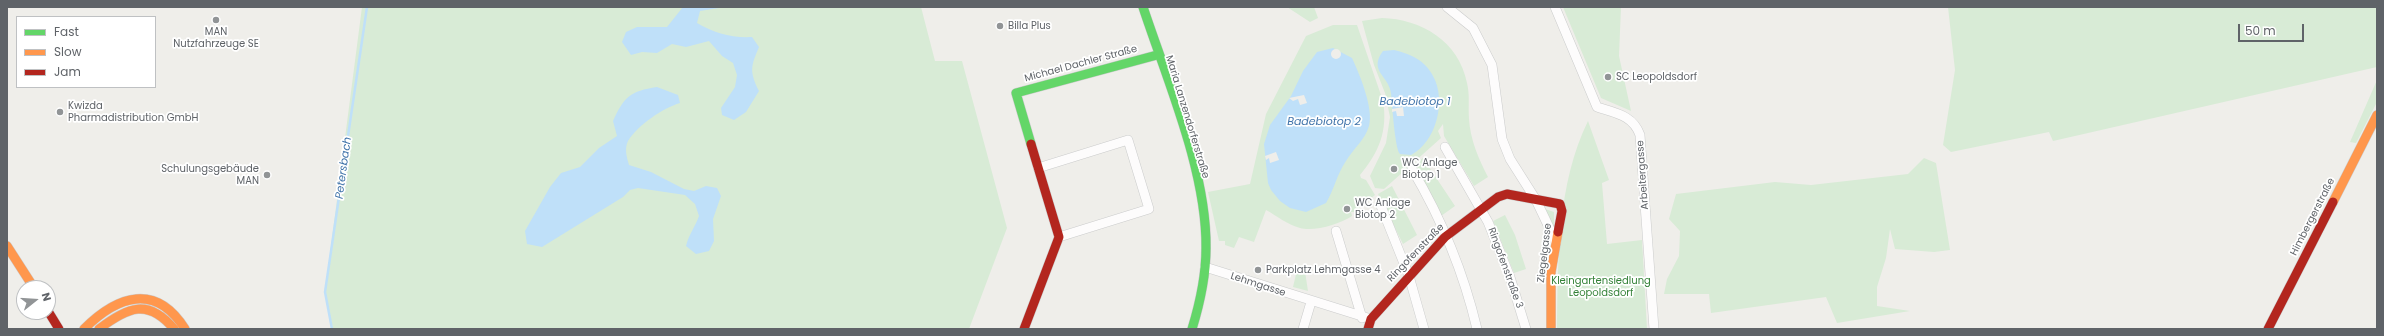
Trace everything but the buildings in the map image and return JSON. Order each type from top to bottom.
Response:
[{"type":"street","name":"Maria Lanzendorferstraße","points":[[1143,7],[1186,143],[1201,203],[1206,237],[1205,267],[1202,294],[1192,329]]},
{"type":"street","points":[[1447,7],[1472,28],[1490,58],[1496,77],[1498,113],[1502,139],[1510,159],[1536,200],[1556,242]]},
{"type":"street","name":"Arbeitergasse","points":[[1554,7],[1597,107],[1630,118],[1640,135],[1654,329]]},
{"type":"street","name":"Michael Dachler Straße","points":[[1059,237],[1016,93],[1157,55]]},
{"type":"street","name":"Himbergerstraße","points":[[2268,329],[2377,114]]},
{"type":"street","points":[[1024,329],[1059,237],[1149,210],[1128,140],[1038,168]]},
{"type":"street","name":"Ringofenstraße 3","points":[[1445,147],[1482,209],[1502,255],[1526,329]]},
{"type":"street","points":[[1412,170],[1445,237],[1464,284],[1477,329]]},
{"type":"street","name":"Ringofenstraße","points":[[1368,329],[1366,318],[1409,276],[1445,237],[1498,197],[1507,194],[1560,204]]},
{"type":"street","name":"Ziegelgasse","points":[[1551,329],[1551,272],[1562,210],[1560,204]]},
{"type":"street","points":[[1381,206],[1409,276],[1424,329]]},
{"type":"street","points":[[1336,231],[1366,318]]},
{"type":"street","points":[[7,246],[29,280]]},
{"type":"street","name":"Lehmgasse","points":[[1205,267],[1311,302],[1366,318]]},
{"type":"street","points":[[2263,329],[2287,294]]},
{"type":"street","points":[[84,329],[102,312],[114,304],[127,299],[141,299],[164,305],[181,320],[185,329]]},
{"type":"street","points":[[1303,329],[1311,302]]},
{"type":"street","points":[[99,329],[119,313],[141,307],[159,314],[174,329]]},
{"type":"green space","points":[[362,7],[921,7],[935,61],[962,61],[1007,228],[969,329],[333,329],[325,292]]},
{"type":"green space","points":[[1287,7],[1314,7],[1318,18],[1310,22]]},
{"type":"green space","name":"SC Leopoldsdorf","points":[[1563,7],[1621,7],[1619,56],[1631,111],[1601,98]]},
{"type":"green space","points":[[1948,7],[2377,7],[2377,67],[2053,141],[2049,132],[1951,152],[1943,145],[1955,70]]},
{"type":"green space","points":[[1382,18],[1397,19],[1424,28],[1447,44],[1456,55],[1463,68],[1468,88],[1469,119],[1473,142],[1488,177],[1474,186],[1444,136],[1443,124],[1438,131],[1441,138],[1384,189],[1375,188],[1370,176],[1386,143],[1390,117],[1385,93],[1374,65],[1362,21]]},
{"type":"green space","points":[[1333,25],[1357,25],[1383,101],[1383,132],[1377,149],[1360,175],[1361,178],[1366,180],[1375,195],[1354,212],[1351,212],[1352,216],[1347,219],[1334,224],[1312,229],[1296,227],[1266,210],[1254,242],[1239,237],[1234,248],[1225,245],[1225,241],[1219,241],[1208,192],[1250,184],[1266,114],[1306,36]]},
{"type":"green space","points":[[2377,80],[2377,102],[2356,143],[2350,142]]},
{"type":"green space","name":"Kleingartensiedlung Leopoldsdorf","points":[[1588,121],[1609,180],[1602,183],[1607,244],[1642,240],[1647,329],[1557,329],[1559,249],[1565,196],[1570,170]]},
{"type":"green space","points":[[1423,158],[1455,206],[1441,216],[1413,165]]},
{"type":"green space","points":[[1924,158],[1936,163],[1950,250],[1934,252],[1895,249],[1890,229],[1886,258],[1877,287],[1877,306],[1910,311],[1837,323],[1826,297],[1711,313],[1709,294],[1664,294],[1667,279],[1679,256],[1680,231],[1669,219],[1676,194],[1775,182],[1811,185],[1908,174]]},
{"type":"green space","points":[[1392,186],[1417,235],[1403,244],[1378,194]]},
{"type":"green space","points":[[1545,209],[1554,212],[1554,227]]},
{"type":"green space","points":[[1505,215],[1515,235],[1526,269],[1514,273],[1493,221]]},
{"type":"green space","points":[[1304,265],[1308,291],[1293,287],[1298,266]]},
{"type":"water","points":[[683,7],[725,7],[700,11],[697,23],[710,30],[723,34],[737,37],[752,37],[759,47],[754,59],[752,73],[759,91],[746,112],[734,120],[722,115],[721,108],[735,87],[737,75],[733,63],[722,56],[709,41],[686,47],[672,44],[657,53],[642,52],[631,55],[622,42],[626,32],[637,27],[667,27]]},
{"type":"water","name":"Badebiotop 2","points":[[1333,48],[1352,58],[1362,81],[1368,101],[1370,119],[1369,126],[1365,136],[1343,166],[1326,203],[1306,212],[1290,208],[1280,201],[1271,190],[1268,183],[1264,144],[1270,125],[1291,96],[1303,71],[1317,52]]},
{"type":"water","name":"Badebiotop 1","points":[[1394,50],[1416,58],[1430,70],[1437,86],[1439,97],[1439,109],[1433,131],[1420,149],[1411,155],[1400,154],[1398,151],[1391,93],[1387,82],[1378,69],[1379,58],[1383,51]]},
{"type":"water","points":[[657,87],[678,95],[680,103],[673,105],[651,118],[632,135],[626,147],[629,165],[651,172],[684,189],[694,191],[706,186],[717,188],[721,196],[713,219],[714,241],[709,251],[696,254],[686,246],[699,216],[695,204],[685,195],[638,188],[630,190],[623,197],[542,247],[527,244],[525,231],[550,187],[561,173],[580,167],[599,148],[617,136],[613,121],[621,106],[629,96],[640,91]]},
{"type":"pier","points":[[1334,49],[1338,49],[1340,50],[1340,58],[1334,59],[1331,56],[1331,52]]},
{"type":"pier","points":[[1304,95],[1307,103],[1300,105],[1298,99],[1293,101],[1289,98]]},
{"type":"pier","points":[[1403,107],[1404,116],[1397,116],[1396,111],[1392,112],[1392,109]]},
{"type":"pier","points":[[1276,152],[1279,160],[1270,163],[1269,158],[1266,160],[1265,156]]},
{"type":"waterway","name":"Petersbach","points":[[332,329],[325,292],[367,7]]},
{"type":"traffic: fast","points":[[1143,7],[1184,126],[1193,157],[1205,219],[1205,269],[1198,309],[1192,329]]},
{"type":"traffic: fast","points":[[1031,144],[1016,93],[1157,55]]},
{"type":"traffic: slow","points":[[2333,202],[2377,115]]},
{"type":"traffic: slow","points":[[1551,329],[1551,272],[1558,232]]},
{"type":"traffic: slow","points":[[7,246],[29,280]]},
{"type":"traffic: slow","points":[[84,329],[110,308],[123,302],[136,299],[149,300],[162,305],[174,314],[185,329]]},
{"type":"traffic: slow","points":[[99,329],[119,315],[138,309],[155,313],[165,319],[174,329]]},
{"type":"traffic: jam","points":[[1024,329],[1059,237],[1031,144]]},
{"type":"traffic: jam","points":[[1368,329],[1371,319],[1445,237],[1498,197],[1507,194],[1560,204],[1562,211],[1558,232]]},
{"type":"traffic: jam","points":[[2268,329],[2333,202]]},
{"type":"traffic: jam","points":[[54,320],[59,329]]},
{"type":"place","name":"MAN Nutzfahrzeuge SE","points":[[216,20]]},
{"type":"place","name":"Billa Plus","points":[[1000,26]]},
{"type":"place","name":"SC Leopoldsdorf","points":[[1608,77]]},
{"type":"place","name":"Kwizda Pharmadistribution GmbH","points":[[60,112]]},
{"type":"place","name":"WC Anlage Biotop 1","points":[[1394,169]]},
{"type":"place","name":"Schulungsgebäude MAN","points":[[267,175]]},
{"type":"place","name":"WC Anlage Biotop 2","points":[[1347,209]]},
{"type":"place","name":"Parkplatz Lehmgasse 4","points":[[1258,270]]}]
